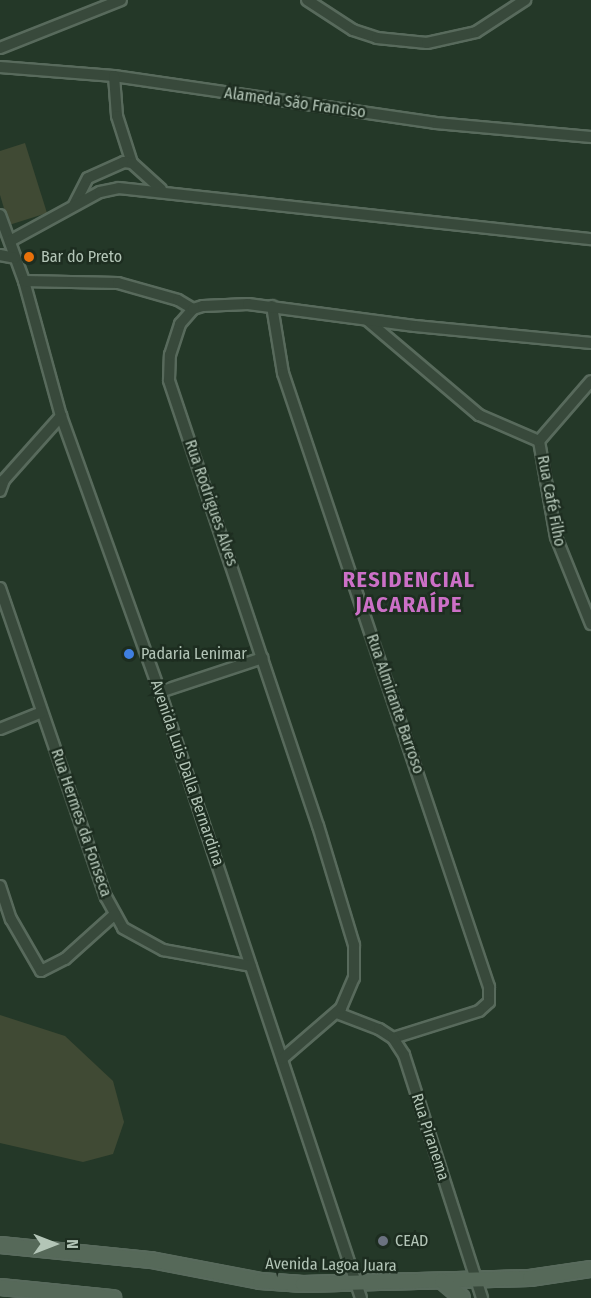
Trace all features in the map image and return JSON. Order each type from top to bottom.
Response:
[{"type":"main road","name":"Avenida Lagoa Juara","points":[[0,1245],[151,1260],[260,1281],[356,1284],[476,1280],[530,1278],[591,1269]]},
{"type":"main road","points":[[442,1281],[462,1298]]},
{"type":"main road","points":[[0,1287],[112,1298]]},
{"type":"street","points":[[0,48],[121,0]]},
{"type":"street","points":[[307,0],[353,30],[377,39],[427,43],[476,32],[525,0]]},
{"type":"street","name":"Alameda São Franciso","points":[[0,67],[114,76],[435,123],[591,136]]},
{"type":"street","points":[[114,76],[117,116],[132,163],[164,191]]},
{"type":"street","points":[[74,205],[88,178],[124,162],[132,163]]},
{"type":"street","points":[[10,241],[100,192],[119,188],[591,238]]},
{"type":"street","name":"Avenida Luis Dalla Bernardina","points":[[0,215],[24,281],[61,416],[160,692],[361,1298]]},
{"type":"street","points":[[0,255],[15,258]]},
{"type":"street","points":[[24,281],[117,284],[178,300],[193,309],[225,304],[272,306],[366,320],[591,343]]},
{"type":"street","name":"Rua Almirante Barroso","points":[[272,306],[283,373],[489,987],[489,1002],[479,1011],[393,1038]]},
{"type":"street","name":"Rua Rodrigues Alves","points":[[193,309],[180,324],[173,344],[169,380],[352,931],[354,978],[337,1013],[282,1059]]},
{"type":"street","name":"Rua Café Filho","points":[[366,320],[479,415],[539,441],[556,537],[591,624]]},
{"type":"street","points":[[539,441],[591,381]]},
{"type":"street","points":[[0,491],[4,480],[61,416]]},
{"type":"street","name":"Rua Hermes da Fonseca","points":[[0,588],[106,897],[123,928],[163,950],[251,966]]},
{"type":"street","points":[[160,692],[263,658]]},
{"type":"street","points":[[0,729],[42,712]]},
{"type":"street","points":[[0,886],[10,919],[35,966],[41,971],[65,959],[115,914]]},
{"type":"street","points":[[337,1013],[393,1038]]},
{"type":"street","name":"Rua Piranema","points":[[393,1038],[404,1055],[482,1298]]},
{"type":"green space","points":[[25,143],[47,213],[9,225],[0,195],[0,151]]},
{"type":"green space","points":[[0,1015],[65,1036],[113,1081],[124,1122],[113,1154],[83,1162],[0,1143]]},
{"type":"place","name":"Bar do Preto","points":[[29,257]]},
{"type":"place","name":"Padaria Lenimar","points":[[129,654]]},
{"type":"place","name":"CEAD","points":[[383,1241]]},
{"type":"district","name":"RESIDENCIAL JACARAÍPE","points":[[409,592]]}]
